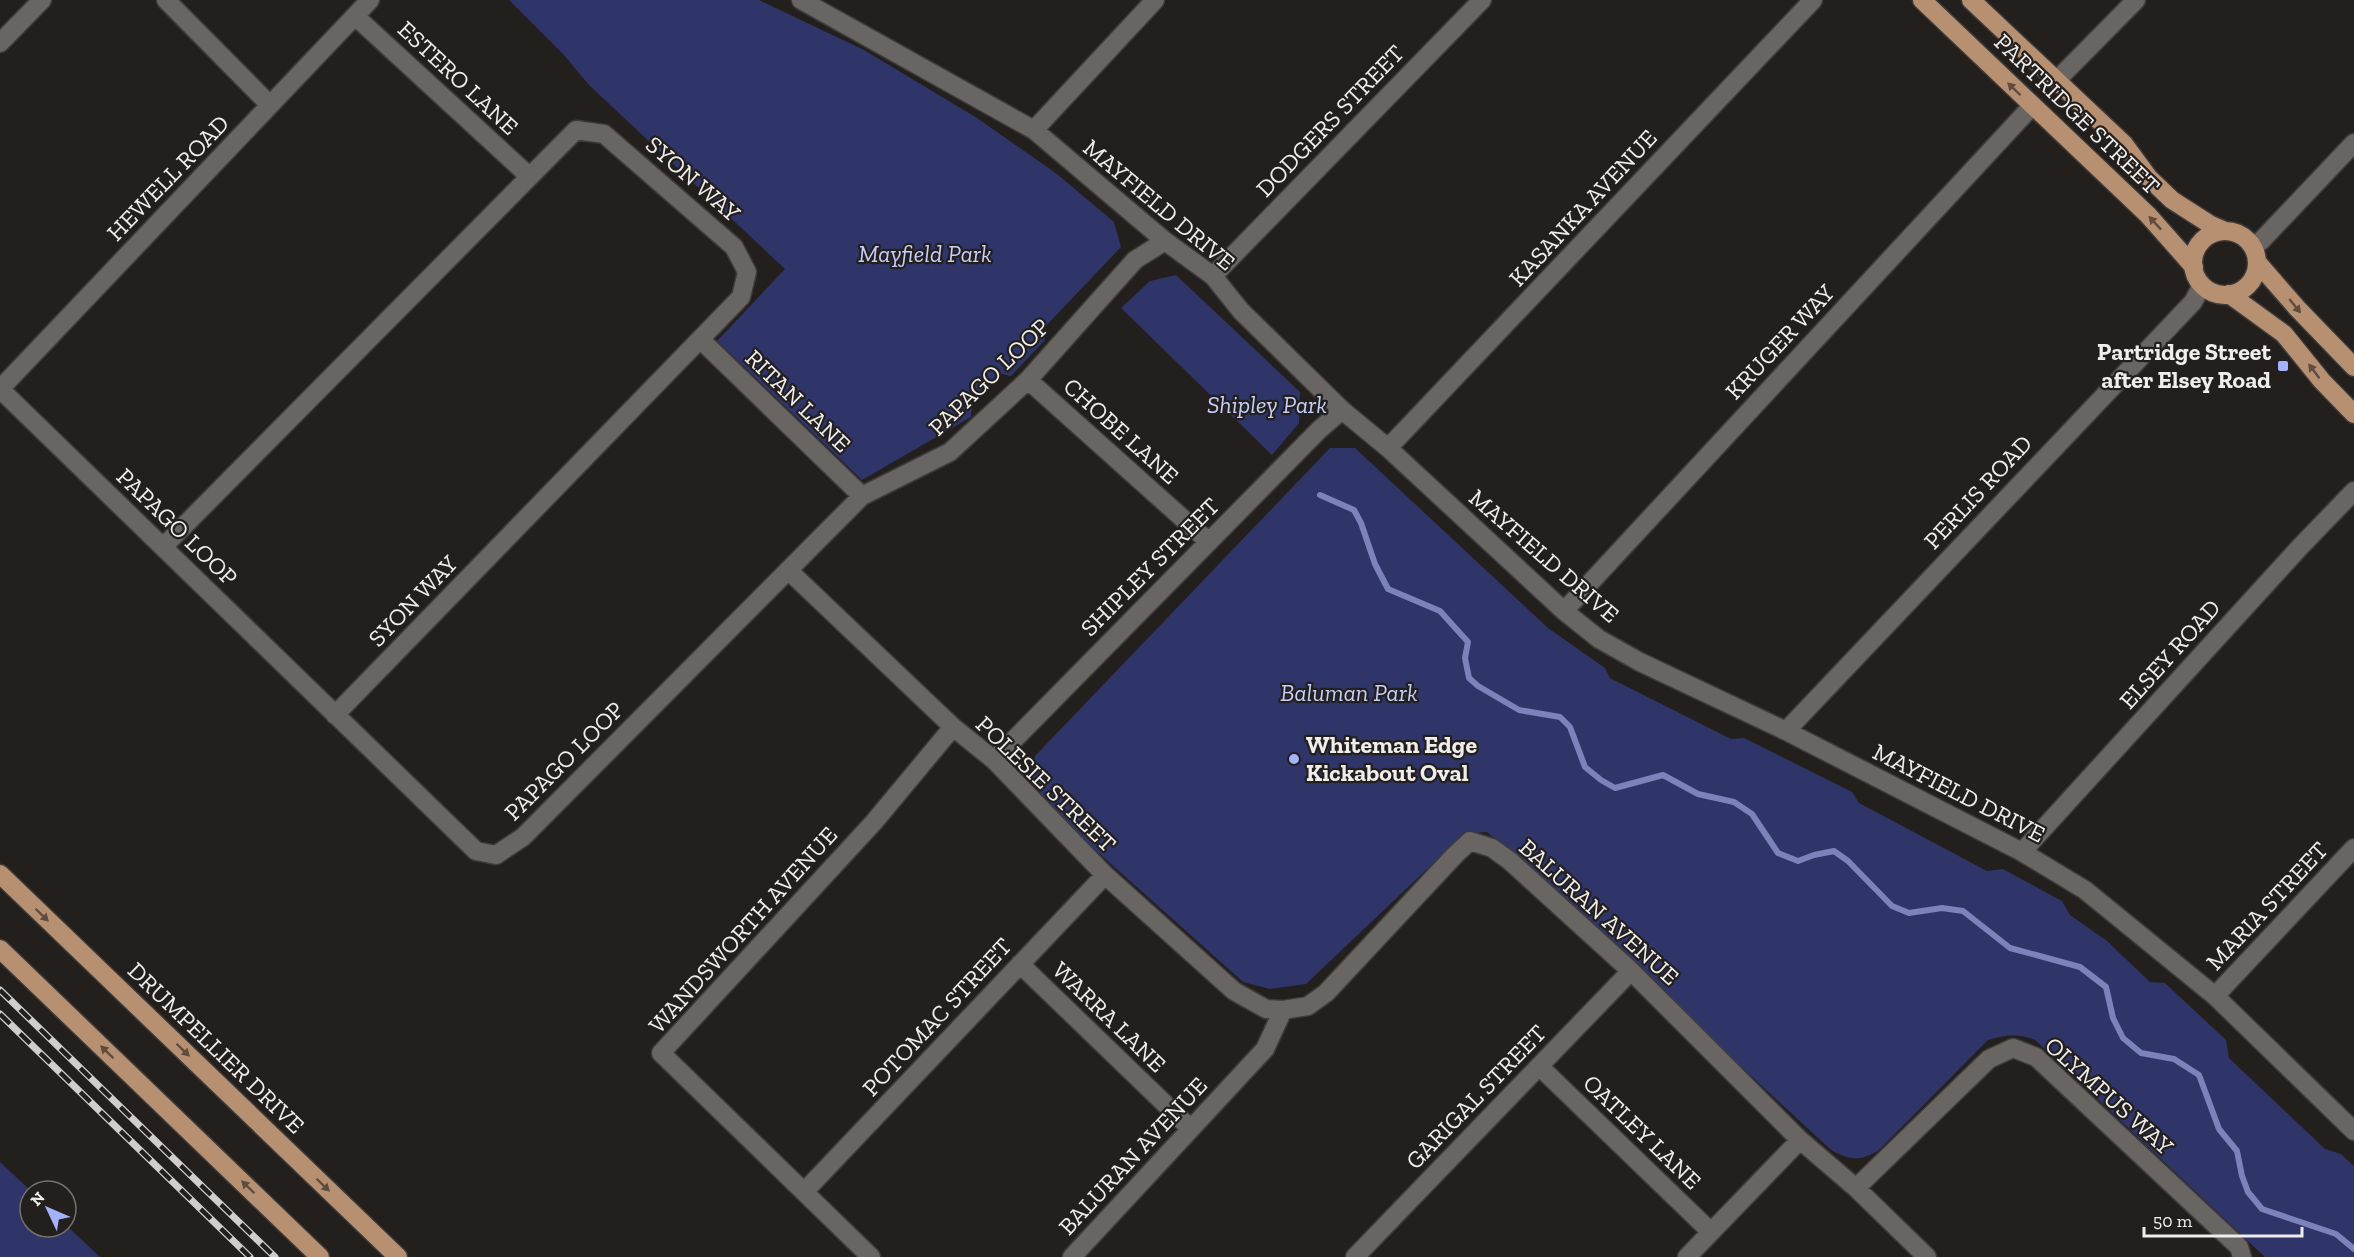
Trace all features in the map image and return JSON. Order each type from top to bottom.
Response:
[{"type":"main road","name":"PARTRIDGE STREET","points":[[1922,0],[2148,215],[2194,267]]},
{"type":"main road","name":"PARTRIDGE STREET","points":[[1971,0],[2124,144],[2149,178],[2172,200],[2211,225],[2225,231]]},
{"type":"main road","points":[[2257,262],[2251,281],[2239,291],[2229,294],[2215,293],[2202,285],[2194,267],[2195,253],[2199,244],[2210,234],[2225,231],[2241,235],[2251,244],[2257,262],[2297,308],[2354,367]]},
{"type":"main road","points":[[2229,294],[2284,334],[2322,381],[2354,414]]},
{"type":"main road","name":"DRUMPELLIER DRIVE","points":[[0,874],[398,1257]]},
{"type":"main road","points":[[0,949],[320,1257]]},
{"type":"street","points":[[0,43],[42,0]]},
{"type":"street","points":[[166,0],[270,105]]},
{"type":"street","name":"HEWELL ROAD","points":[[0,389],[369,0]]},
{"type":"street","points":[[1034,130],[1155,0]]},
{"type":"street","name":"DODGERS STREET","points":[[1213,276],[1482,0]]},
{"type":"street","name":"KASANKA AVENUE","points":[[1388,448],[1813,0]]},
{"type":"street","points":[[2057,80],[2136,0]]},
{"type":"street","name":"MAYFIELD DRIVE","points":[[807,1],[1034,130],[1165,241],[1213,276],[1241,311],[1342,410],[1388,448],[1564,611],[1599,639],[1640,662],[1786,731],[2022,852],[2085,890],[2215,996],[2354,1131]]},
{"type":"street","name":"ESTERO LANE","points":[[355,16],[529,176]]},
{"type":"street","name":"KRUGER WAY","points":[[1564,611],[2032,106]]},
{"type":"street","name":"SYON WAY","points":[[163,547],[576,130],[604,134],[734,247],[747,272],[741,297],[335,715]]},
{"type":"street","points":[[2251,244],[2261,241],[2354,143]]},
{"type":"street","name":"PAPAGO LOOP","points":[[0,389],[476,851],[496,855],[522,837],[862,496],[950,452],[1028,380],[1135,260],[1165,241]]},
{"type":"street","name":"PERLIS ROAD","points":[[1786,731],[2193,302],[2202,285]]},
{"type":"street","name":"RITAN LANE","points":[[701,340],[862,496]]},
{"type":"street","name":"CHOBE LANE","points":[[1028,380],[1209,542]]},
{"type":"street","name":"SHIPLEY STREET","points":[[994,760],[1319,430],[1342,410]]},
{"type":"street","name":"ELSEY ROAD","points":[[2022,852],[2300,547],[2354,492]]},
{"type":"street","name":"POLESIE STREET","points":[[788,570],[954,727],[994,760],[1105,875],[1234,991],[1266,1009],[1283,1010]]},
{"type":"street","name":"WANDSWORTH AVENUE","points":[[871,1257],[661,1053],[874,822],[954,727]]},
{"type":"street","name":"BALURAN AVENUE","points":[[1072,1257],[1265,1049],[1283,1010],[1308,1006],[1326,993],[1470,841],[1492,848],[1510,861],[1631,971],[1800,1140],[1856,1188],[1927,1257]]},
{"type":"street","name":"MARIA STREET","points":[[2215,996],[2354,848]]},
{"type":"street","name":"POTOMAC STREET","points":[[804,1192],[1105,875]]},
{"type":"street","name":"WARRA LANE","points":[[1020,964],[1191,1129]]},
{"type":"street","name":"GARIGAL STREET","points":[[1355,1257],[1631,971]]},
{"type":"street","name":"OLYMPUS WAY","points":[[1856,1188],[1989,1059],[2013,1048],[2036,1057],[2239,1247],[2242,1257]]},
{"type":"street","name":"OATLEY LANE","points":[[1539,1066],[1711,1232]]},
{"type":"street","points":[[1687,1257],[1800,1140]]},
{"type":"green space","name":"Mayfield Park","points":[[509,0],[759,0],[864,50],[977,118],[1057,174],[1114,222],[1121,247],[1044,328],[1045,340],[1011,376],[1002,374],[972,404],[971,417],[862,480],[717,341],[785,269],[589,85],[563,54]]},
{"type":"green space","name":"Shipley Park","points":[[1176,275],[1300,392],[1299,423],[1272,455],[1121,308],[1150,281]]},
{"type":"green space","name":"Baluman Park","points":[[1330,448],[1355,448],[1548,628],[1605,668],[1610,678],[1731,739],[1744,738],[1852,792],[1859,803],[1987,871],[2003,869],[2062,901],[2070,915],[2107,941],[2150,982],[2165,983],[2226,1040],[2229,1058],[2325,1149],[2341,1154],[2354,1166],[2354,1257],[2265,1257],[2035,1040],[2023,1036],[2006,1036],[1988,1040],[1878,1151],[1865,1157],[1849,1158],[1831,1150],[1487,832],[1464,834],[1306,984],[1270,989],[1243,982],[1026,788],[1035,756]]},
{"type":"green space","points":[[0,1162],[18,1179],[18,1239],[78,1239],[78,1236],[100,1257],[0,1257]]},
{"type":"waterway","points":[[1320,495],[1354,510],[1361,523],[1375,564],[1388,589],[1440,611],[1468,642],[1465,658],[1469,678],[1478,686],[1519,710],[1560,717],[1570,727],[1585,767],[1601,780],[1615,788],[1663,775],[1698,794],[1734,802],[1752,814],[1778,853],[1798,861],[1834,851],[1848,861],[1892,906],[1909,913],[1942,908],[1963,911],[2010,948],[2080,967],[2106,987],[2113,1018],[2123,1038],[2141,1053],[2174,1059],[2199,1075],[2219,1129],[2237,1151],[2248,1192],[2262,1209],[2336,1234],[2354,1249]]},
{"type":"railway","points":[[0,990],[275,1257]]},
{"type":"railway","points":[[0,1014],[250,1257]]},
{"type":"place","name":"Partridge Street after Elsey Road","points":[[2283,366]]},
{"type":"place","name":"Whiteman Edge Kickabout Oval","points":[[1294,759]]}]
